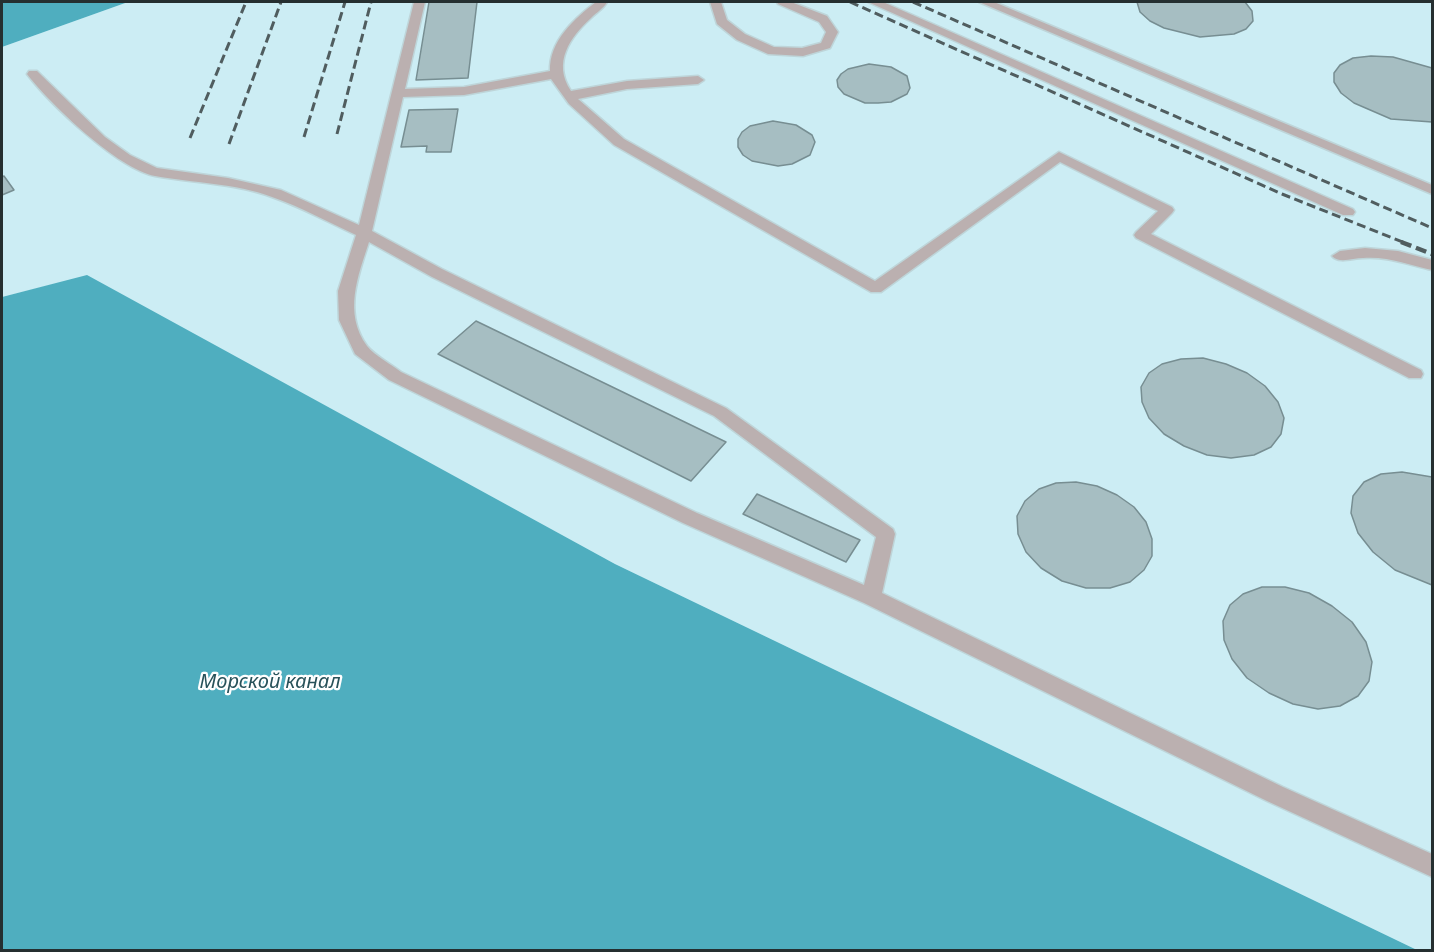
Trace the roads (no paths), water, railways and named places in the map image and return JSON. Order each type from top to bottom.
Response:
[{"type":"lane","points":[[419,2],[364,233],[346,291],[347,320],[361,350],[395,376],[690,518],[871,597],[1275,794],[1432,866]]},
{"type":"lane","points":[[602,2],[572,30],[558,52],[556,74],[568,94],[588,117],[619,142],[876,288],[1059,156],[1167,210],[1141,235],[1415,374]]},
{"type":"lane","points":[[716,2],[721,21],[741,38],[772,51],[803,52],[826,45],[832,32],[823,19],[782,2]]},
{"type":"lane","points":[[874,2],[1348,212]]},
{"type":"lane","points":[[985,2],[1432,189]]},
{"type":"lane","points":[[33,74],[100,140],[125,158],[154,172],[228,182],[276,193],[364,233],[437,273],[720,412],[886,534],[871,597]]},
{"type":"lane","points":[[397,93],[465,91],[556,74]]},
{"type":"lane","points":[[568,94],[627,85],[698,81]]},
{"type":"lane","points":[[1340,256],[1366,251],[1406,256],[1432,265]]},
{"type":"water","points":[[2,2],[128,2],[2,47]]},
{"type":"water","name":"Морской канал","points":[[87,275],[615,564],[1417,950],[2,950],[2,297]]},
{"type":"railway","points":[[190,138],[246,2]]},
{"type":"railway","points":[[229,144],[281,2]]},
{"type":"railway","points":[[304,137],[345,2]]},
{"type":"railway","points":[[337,134],[371,2]]},
{"type":"railway","points":[[850,2],[1282,194],[1405,243]]},
{"type":"railway","points":[[913,2],[1432,228]]},
{"type":"railway","points":[[1401,242],[1432,254]]}]
